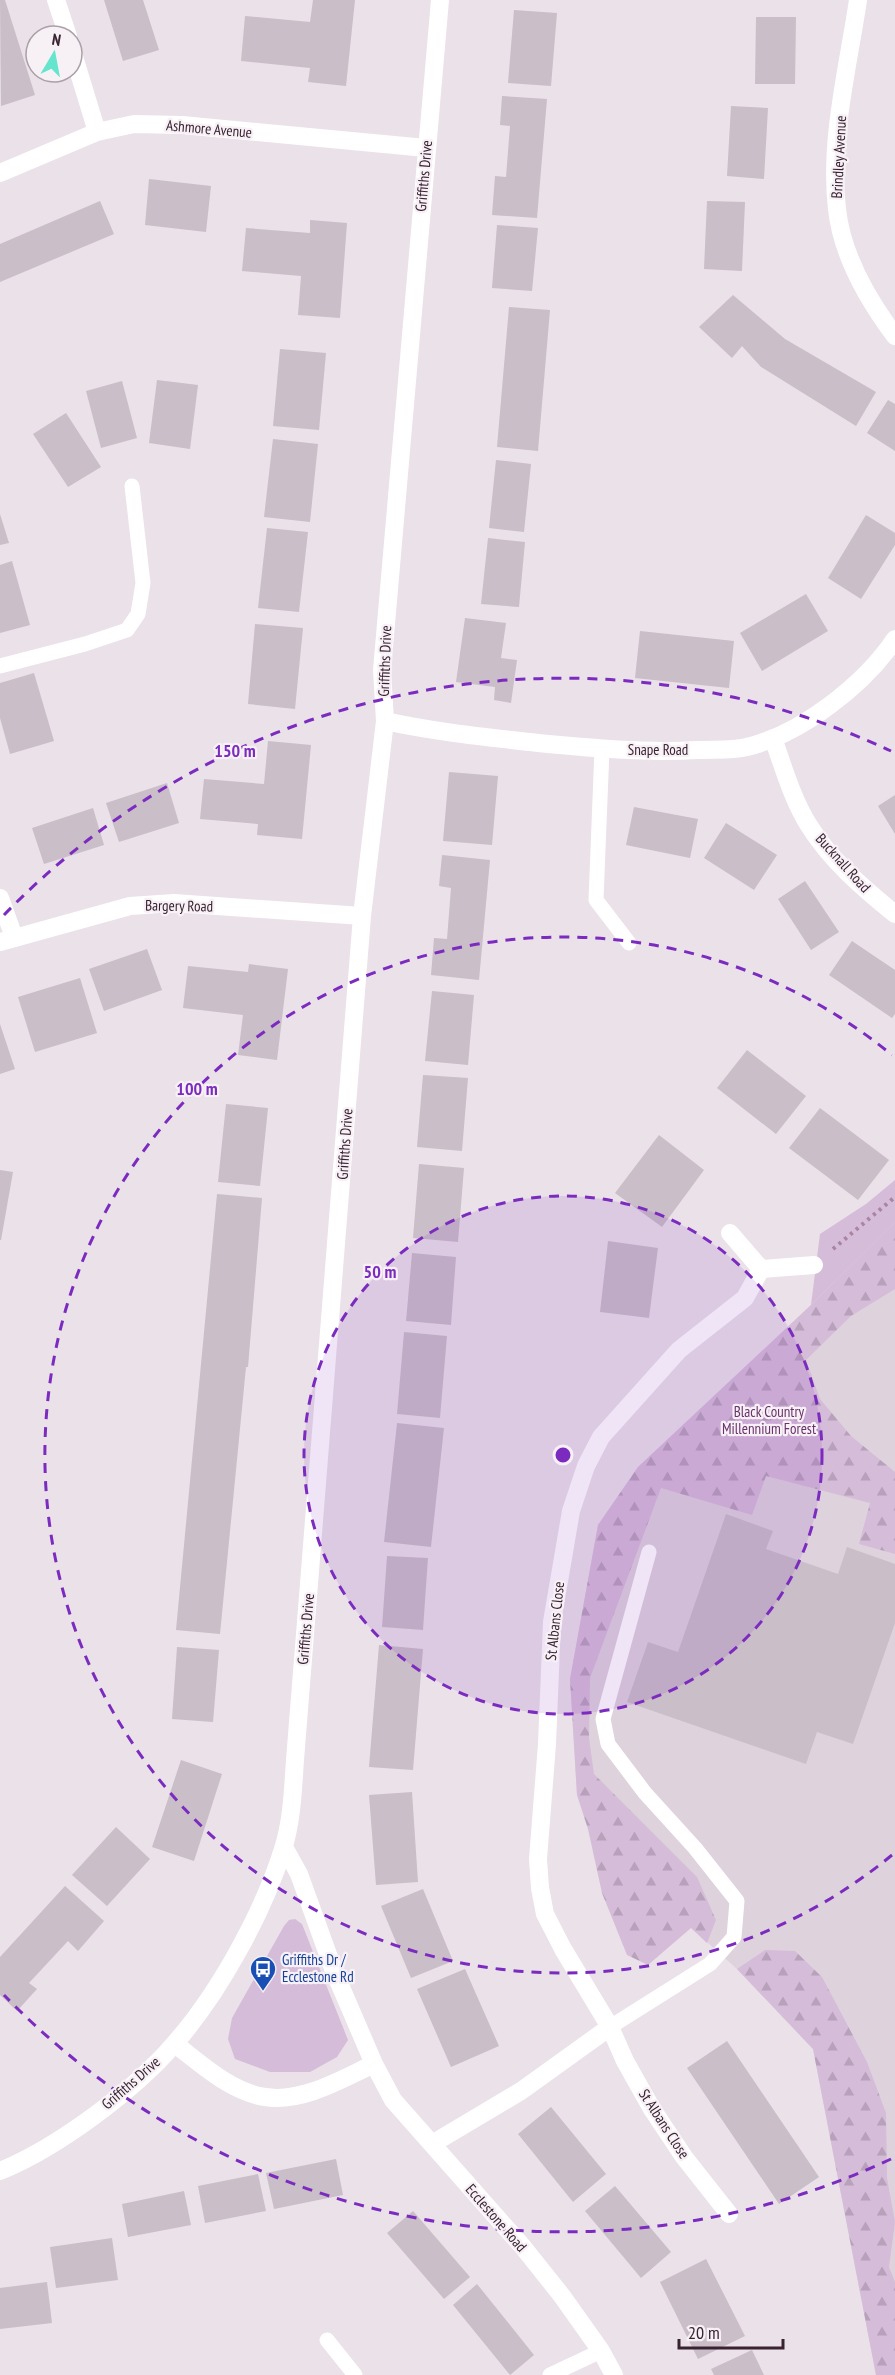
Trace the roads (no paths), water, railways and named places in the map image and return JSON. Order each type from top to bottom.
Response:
[{"type":"street","points":[[56,0],[64,24]]},
{"type":"street","name":"Griffiths Drive","points":[[0,2171],[62,2138],[126,2091],[175,2044],[226,1969],[269,1888],[284,1847],[296,1760],[362,916],[384,721],[382,670],[440,0]]},
{"type":"street","name":"Brindley Avenue","points":[[858,0],[838,132],[837,209],[844,239],[857,275],[874,308],[895,336]]},
{"type":"street","points":[[82,84],[97,132]]},
{"type":"street","name":"Ashmore Avenue","points":[[0,173],[97,132],[134,124],[183,126],[426,148]]},
{"type":"street","name":"Snape Road","points":[[384,721],[423,730],[602,749],[668,752],[746,747],[773,738],[840,698],[895,639]]},
{"type":"street","name":"Bucknall Road","points":[[773,738],[792,791],[808,823],[828,852],[858,884],[895,914]]},
{"type":"street","points":[[0,898],[7,939]]},
{"type":"street","name":"Bargery Road","points":[[7,939],[130,906],[163,904],[362,916]]},
{"type":"street","points":[[730,1233],[761,1269],[814,1265]]},
{"type":"street","name":"St Albans Close","points":[[729,2214],[684,2157],[652,2109],[625,2061],[610,2027],[563,1949],[545,1914],[538,1859],[547,1744],[552,1622],[571,1511],[586,1466],[601,1437],[679,1350],[744,1298],[761,1269]]},
{"type":"street","name":"Ecclestone Road","points":[[284,1847],[299,1874],[334,1971],[374,2064],[393,2100],[562,2296],[601,2351],[614,2375]]},
{"type":"street","points":[[432,2144],[521,2091],[610,2027]]},
{"type":"street","points":[[175,2044],[210,2071],[238,2087],[265,2097],[289,2097],[317,2090],[374,2064]]},
{"type":"lane","points":[[0,666],[85,644],[127,630],[138,614],[143,583],[132,486]]},
{"type":"lane","points":[[602,749],[596,900],[629,943]]},
{"type":"lane","points":[[610,2027],[710,1964],[734,1937],[737,1901],[695,1848],[645,1793],[608,1744],[603,1719],[649,1552]]},
{"type":"lane","points":[[327,2340],[355,2375]]},
{"type":"lane","points":[[550,2375],[601,2351]]},
{"type":"place","name":"Griffiths Dr / Ecclestone Rd","points":[[263,1992]]},
{"type":"park label","name":"Black Country Millennium Forest","points":[[769,1420]]}]
